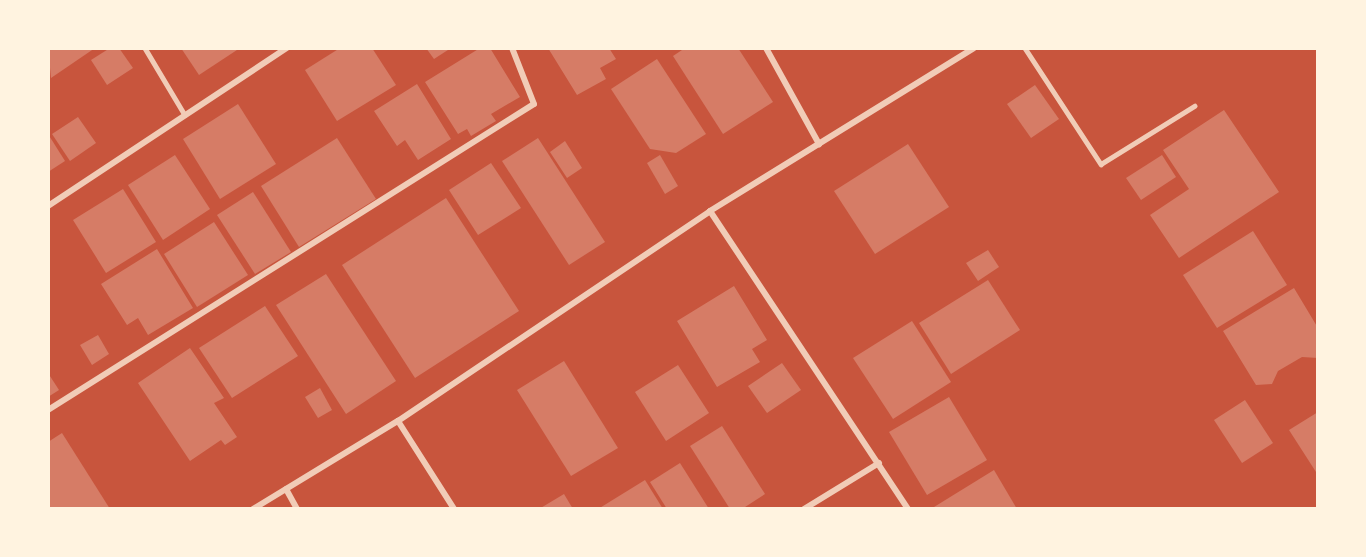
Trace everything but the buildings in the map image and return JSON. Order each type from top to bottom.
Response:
[{"type":"street","points":[[48,206],[287,48]]},
{"type":"street","points":[[48,410],[534,104],[512,48]]},
{"type":"street","points":[[766,48],[819,144]]},
{"type":"street","points":[[253,509],[398,421],[710,211],[974,48]]},
{"type":"street","points":[[710,211],[908,509]]},
{"type":"street","points":[[398,421],[454,509]]},
{"type":"street","points":[[804,509],[879,463]]},
{"type":"street","points":[[286,489],[297,509]]},
{"type":"lane","points":[[145,48],[185,115]]},
{"type":"lane","points":[[1024,48],[1101,164],[1194,106]]}]
